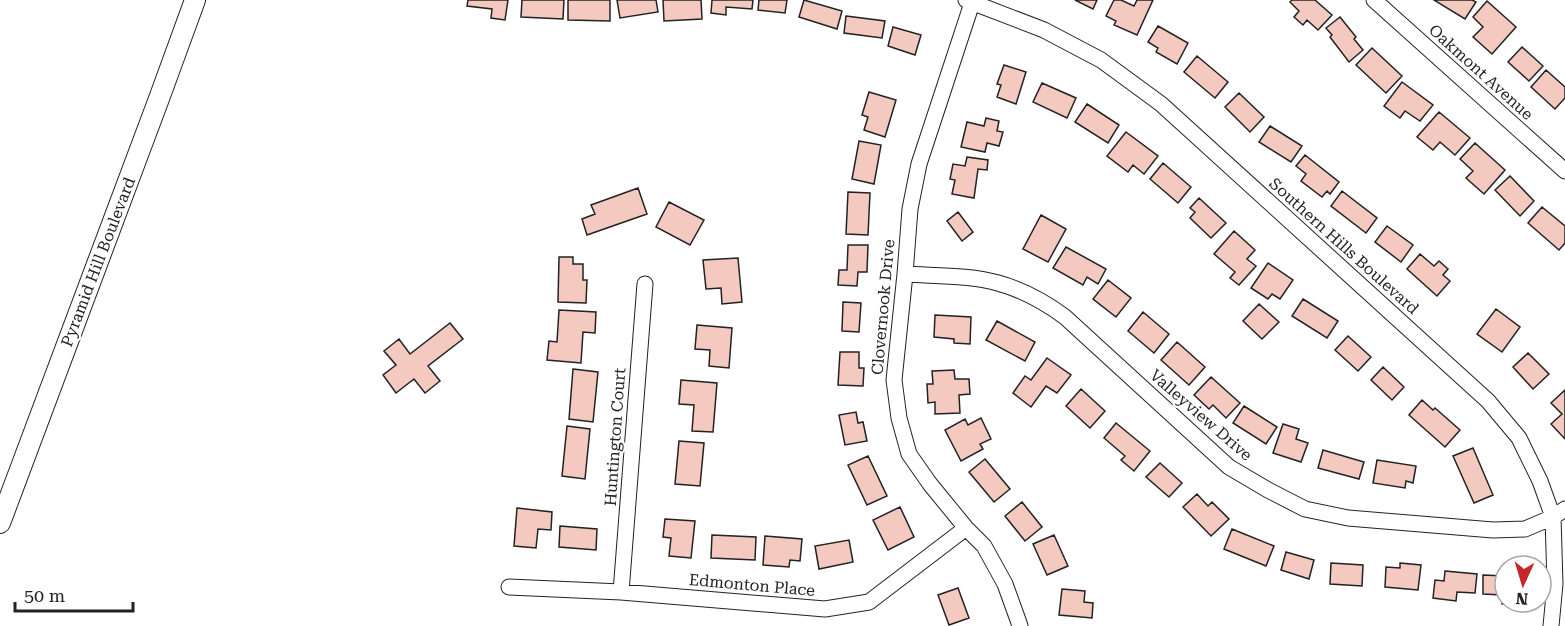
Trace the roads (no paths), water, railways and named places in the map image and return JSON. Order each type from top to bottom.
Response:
[{"type":"main road","name":"Pyramid Hill Boulevard","points":[[0,523],[195,0]]},
{"type":"street","name":"Oakmont Avenue","points":[[1374,0],[1565,171]]},
{"type":"street","name":"Clovernook Drive","points":[[971,1],[919,164],[910,209],[894,380],[899,418],[909,454],[930,484],[984,546],[1005,584],[1020,626]]},
{"type":"street","name":"Southern Hills Boulevard","points":[[971,1],[1044,30],[1101,60],[1161,104],[1488,401],[1519,438],[1559,513],[1551,626]]},
{"type":"street","name":"Valleyview Drive","points":[[905,274],[997,283],[1024,292],[1047,304],[1065,317],[1229,467],[1305,509],[1348,518],[1493,530],[1525,529],[1559,513]]},
{"type":"street","name":"Huntington Court","points":[[621,592],[645,284]]},
{"type":"street","name":"Edmonton Place","points":[[509,587],[621,592],[825,609],[869,602],[966,528]]}]
